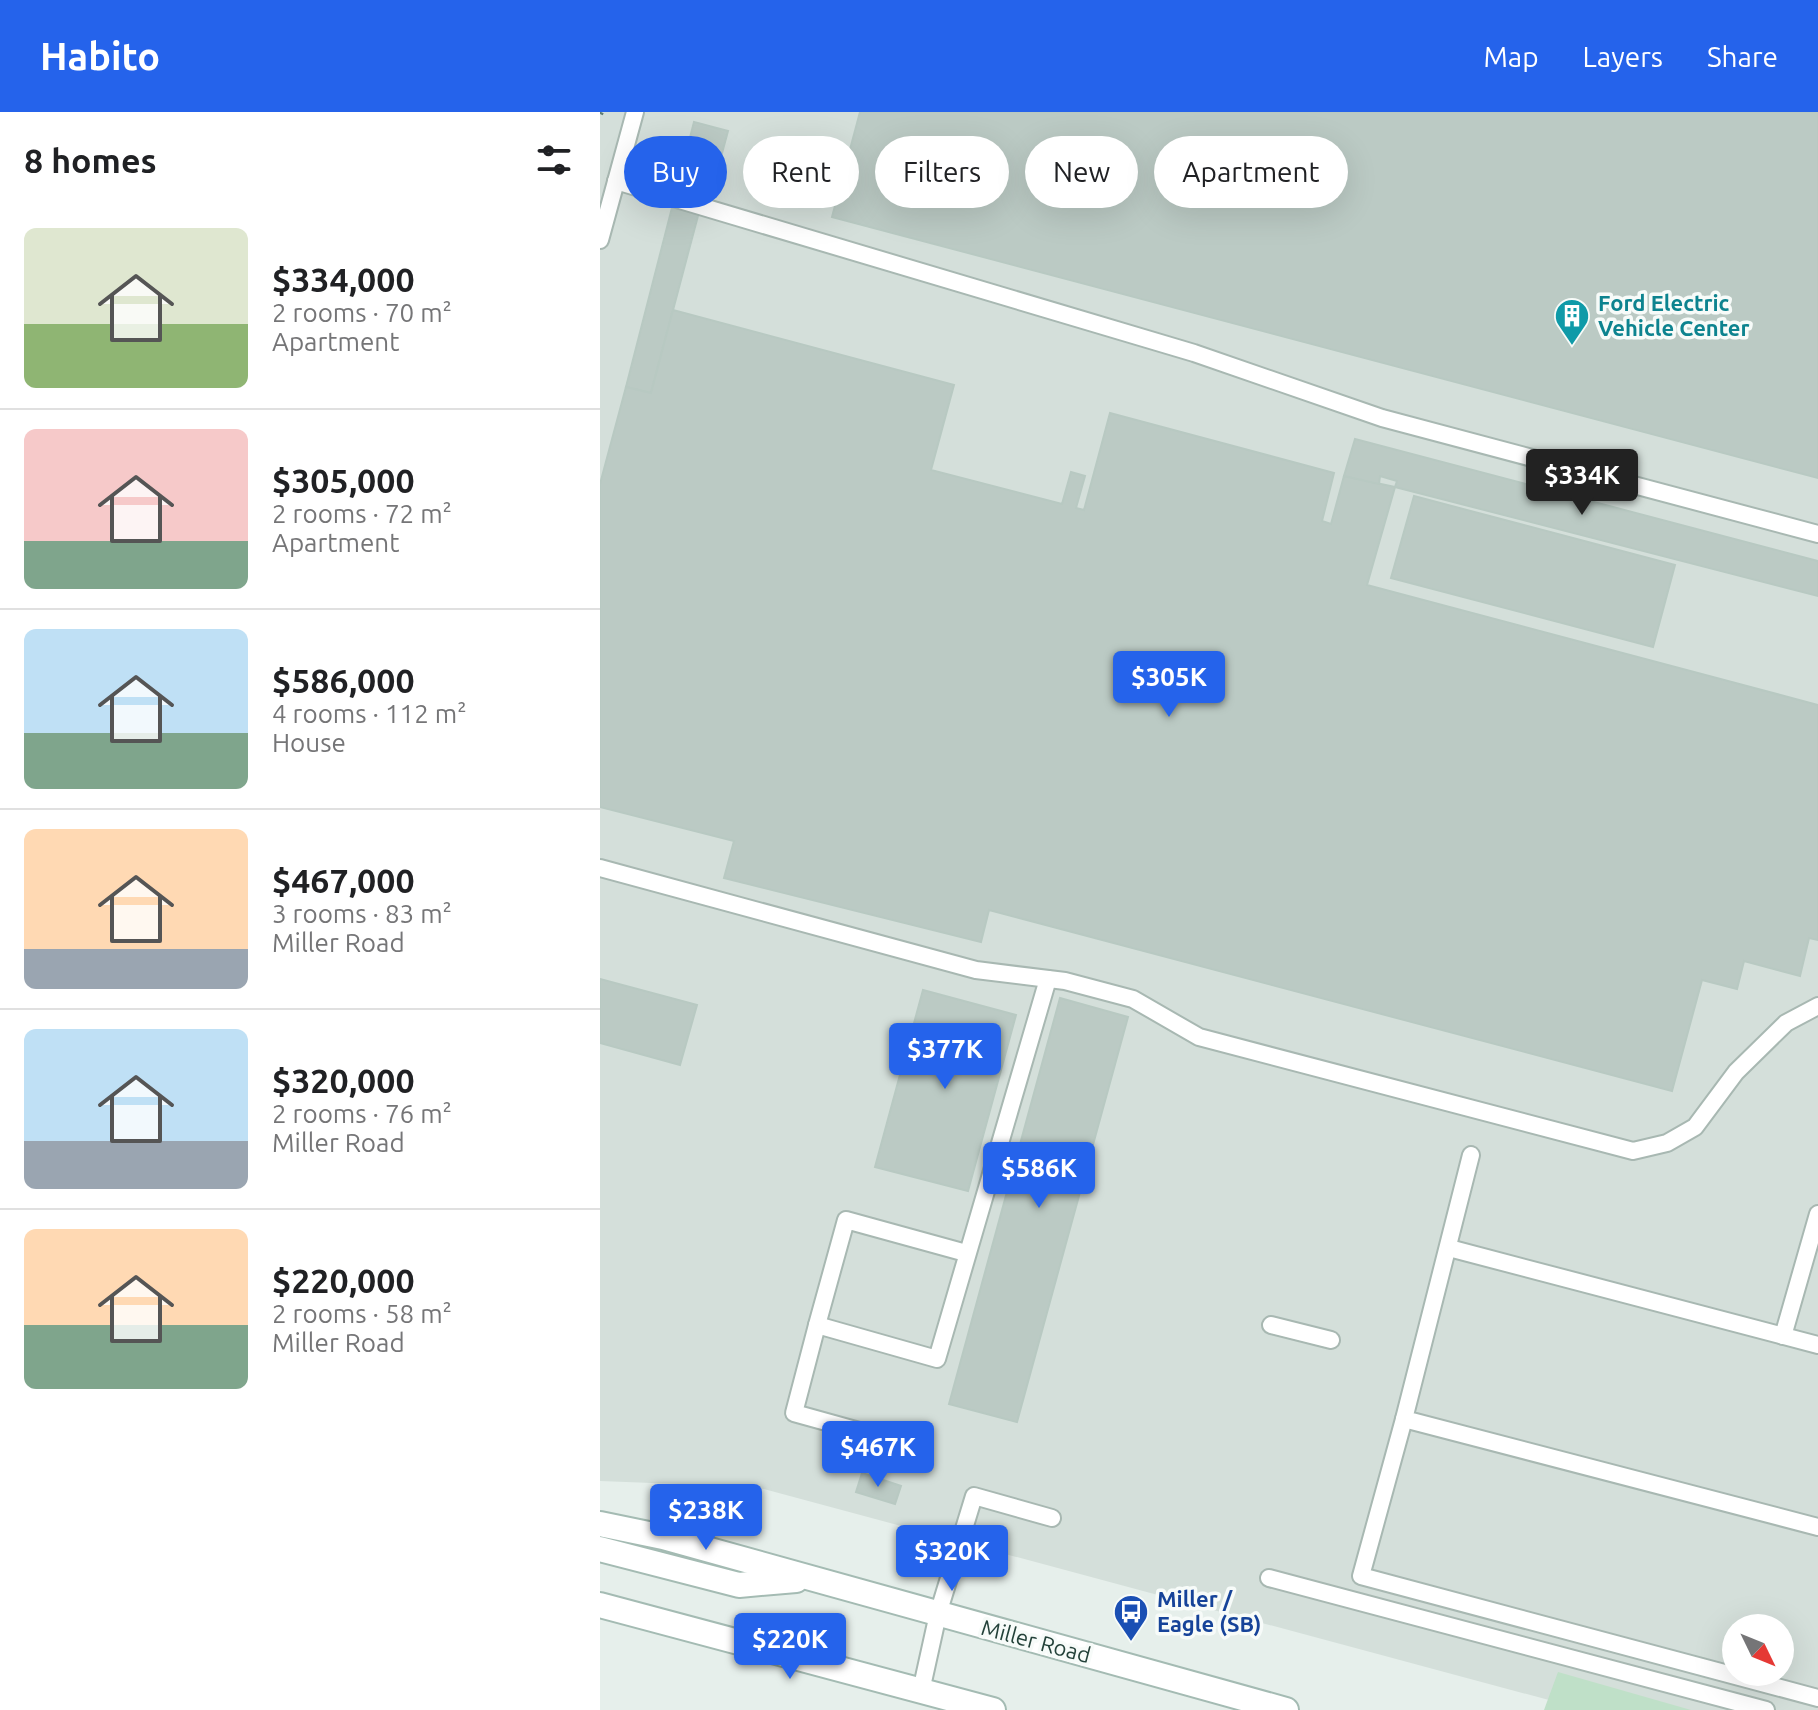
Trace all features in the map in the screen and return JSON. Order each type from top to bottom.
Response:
[{"type":"main road","name":"Miller Road","points":[[600,1524],[663,1537],[1286,1710]]},
{"type":"main road","points":[[600,1549],[739,1585],[810,1578]]},
{"type":"main road","points":[[600,1605],[993,1710]]},
{"type":"lane","points":[[600,240],[635,112]]},
{"type":"lane","points":[[616,181],[1194,353],[1382,418],[1818,534]]},
{"type":"lane","points":[[600,868],[976,970],[1048,979],[1133,999],[1199,1037],[1633,1151],[1667,1143],[1695,1127],[1736,1072],[1766,1042],[1786,1023],[1818,1006]]},
{"type":"lane","points":[[817,1325],[937,1359],[1048,979]]},
{"type":"lane","points":[[1471,1155],[1361,1576],[1818,1698]]},
{"type":"lane","points":[[1783,1336],[1818,1214]]},
{"type":"lane","points":[[924,1449],[794,1413],[846,1220],[966,1253]]},
{"type":"lane","points":[[1449,1248],[1818,1345]]},
{"type":"lane","points":[[1271,1325],[1331,1340]]},
{"type":"lane","points":[[1404,1419],[1818,1527]]},
{"type":"lane","points":[[921,1691],[938,1614],[974,1496],[1052,1518]]},
{"type":"lane","points":[[1269,1578],[1766,1710]]},
{"type":"shaded area","points":[[600,112],[1818,112],[1818,1710],[1586,1710],[756,1487],[600,1481]]},
{"type":"green space","points":[[1558,1672],[1691,1710],[1544,1710]]},
{"type":"building","name":"Ford Electric Vehicle Center","points":[[860,112],[1818,112],[1818,478],[832,217],[834,208],[859,208],[859,136],[854,136]]},
{"type":"building","points":[[694,122],[728,131],[727,136],[690,136]]},
{"type":"building","points":[[672,208],[700,208],[651,393],[626,387]]},
{"type":"building","points":[[673,310],[954,385],[931,470],[1062,504],[1071,472],[1085,476],[1076,508],[1084,510],[1110,413],[1334,473],[1322,521],[1331,524],[1344,476],[1395,487],[1367,585],[1818,705],[1818,940],[1809,938],[1800,976],[1744,961],[1737,989],[1702,980],[1672,1091],[989,910],[981,942],[724,878],[734,841],[600,807],[600,484],[626,387],[651,393]]},
{"type":"building","points":[[1355,439],[1818,561],[1818,596],[1395,487],[1397,481],[1380,476],[1379,484],[1344,476]]},
{"type":"building","points":[[1414,496],[1675,565],[1653,647],[1391,578]]},
{"type":"building","points":[[600,979],[697,1005],[680,1065],[600,1043]]},
{"type":"building","points":[[923,990],[1016,1015],[968,1191],[875,1167]]},
{"type":"building","points":[[1060,998],[1128,1017],[1017,1422],[949,1404]]},
{"type":"building","points":[[862,1473],[901,1486],[895,1504],[856,1492]]},
{"type":"place","name":"Ford Electric Vehicle Center","points":[[1572,347]]},
{"type":"place","name":"Miller / Eagle (SB)","points":[[1131,1643]]}]
